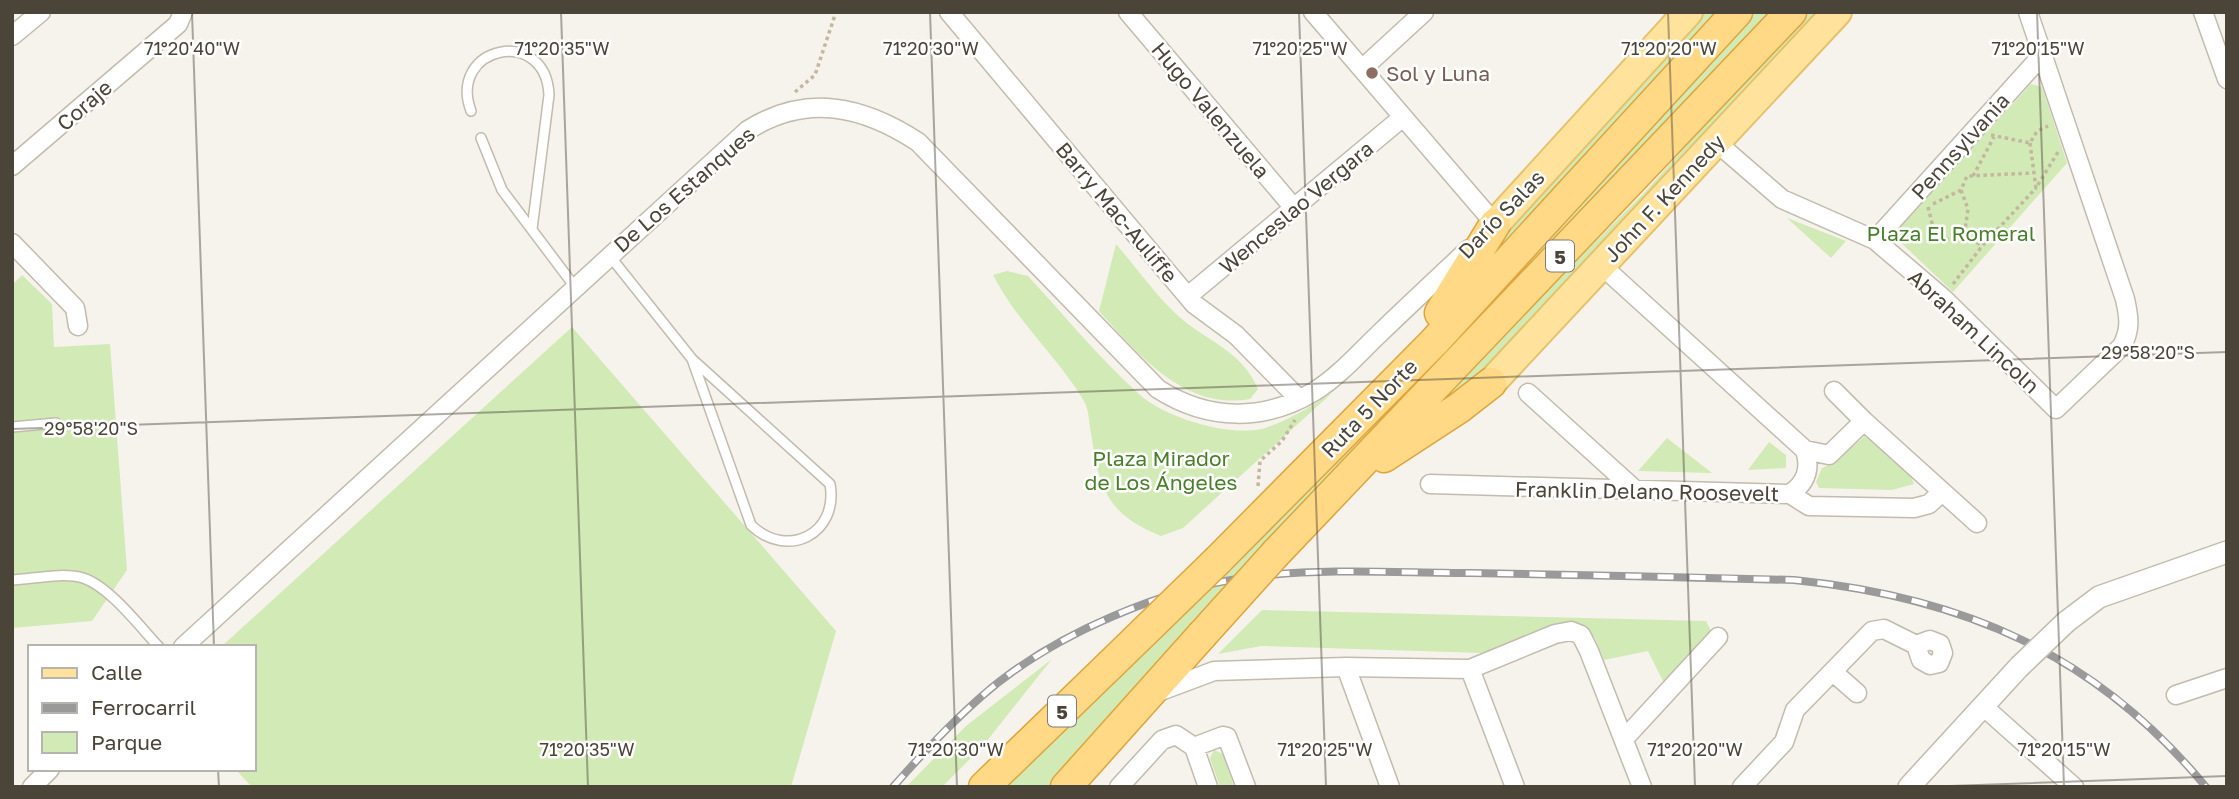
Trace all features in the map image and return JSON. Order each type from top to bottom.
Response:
[{"type":"highway","name":"Ruta 5 Norte","points":[[984,787],[1219,560],[1387,391],[1737,12]]},
{"type":"highway","name":"Ruta 5 Norte","points":[[1066,787],[1276,553],[1791,12]]},
{"type":"highway","points":[[1387,391],[1459,286],[1495,224]]},
{"type":"highway","points":[[1328,499],[1490,383]]},
{"type":"main road","name":"Darío Salas","points":[[1495,224],[1688,12]]},
{"type":"main road","name":"John F. Kennedy","points":[[1490,383],[1837,12]]},
{"type":"street","points":[[12,36],[41,12]]},
{"type":"street","name":"Coraje","points":[[12,166],[178,24],[183,12]]},
{"type":"street","name":"Barry Mac-Auliffe","points":[[949,12],[1188,296],[1236,334],[1298,398]]},
{"type":"street","name":"Hugo Valenzuela","points":[[1128,12],[1294,208]]},
{"type":"street","points":[[1313,12],[1495,224]]},
{"type":"street","points":[[1362,69],[1424,12]]},
{"type":"street","points":[[2028,12],[2070,131]]},
{"type":"street","points":[[2206,15],[2227,79]]},
{"type":"street","name":"Pennsylvania","points":[[1875,240],[1921,202],[1976,129],[2044,53]]},
{"type":"street","name":"De Los Estanques","points":[[185,645],[748,130],[781,113],[815,107],[851,110],[869,115],[918,142],[1142,375],[1174,400],[1212,413],[1240,416],[1266,411],[1298,398]]},
{"type":"street","name":"Wenceslao Vergara","points":[[1188,296],[1403,117]]},
{"type":"street","name":"Abraham Lincoln","points":[[1716,142],[1782,199],[1875,240],[1942,298],[2056,409],[2122,346],[2129,334],[2125,299],[2070,131]]},
{"type":"street","name":"Darío Salas","points":[[1298,398],[1326,383],[1495,224]]},
{"type":"street","points":[[12,243],[75,308],[78,326]]},
{"type":"street","points":[[1601,265],[1805,450],[1829,455],[1864,421]]},
{"type":"street","points":[[1834,391],[1941,493],[1977,523]]},
{"type":"street","points":[[1528,393],[1633,488]]},
{"type":"street","name":"Franklin Delano Roosevelt","points":[[1430,484],[1555,490],[1633,488],[1790,494],[1806,476],[1805,450]]},
{"type":"street","points":[[1790,494],[1809,506],[1914,508],[1929,504],[1941,493]]},
{"type":"street","points":[[1909,787],[2020,667],[2066,622],[2099,597],[2227,552]]},
{"type":"street","points":[[1742,787],[1784,742],[1795,710],[1872,631],[1884,629],[1916,645]]},
{"type":"street","points":[[1144,698],[1214,671],[1346,667],[1471,669],[1555,634],[1572,631],[1581,635],[1589,651],[1642,787]]},
{"type":"street","points":[[1624,739],[1718,637]]},
{"type":"street","points":[[1197,641],[1201,662],[1214,671]]},
{"type":"street","points":[[1346,667],[1390,787]]},
{"type":"street","points":[[1471,669],[1515,787]]},
{"type":"street","points":[[1833,672],[1857,693]]},
{"type":"street","points":[[2176,695],[2227,678]]},
{"type":"street","points":[[1984,707],[2063,783]]},
{"type":"street","points":[[1119,787],[1168,736],[1184,738],[1194,747],[1208,787]]},
{"type":"street","points":[[1194,747],[1223,736],[1230,742],[1246,787]]},
{"type":"street","points":[[32,787],[48,771]]},
{"type":"lane","points":[[471,111],[467,94],[470,74],[484,59],[493,54],[514,51],[524,54],[533,59],[545,75],[549,95],[532,229]]},
{"type":"lane","points":[[481,138],[502,190],[575,287]]},
{"type":"lane","points":[[609,255],[692,359],[830,484],[829,512],[810,535],[800,540],[779,541],[768,538],[751,525],[692,359]]},
{"type":"lane","points":[[12,427],[55,423]]},
{"type":"lane","points":[[12,580],[74,576],[90,582],[109,596],[157,645]]},
{"type":"path","points":[[781,113],[782,103],[815,75],[836,12]]},
{"type":"path","points":[[2036,188],[2030,143],[2037,131],[2050,125],[2062,108]]},
{"type":"path","points":[[1976,129],[1994,137],[2030,143]]},
{"type":"path","points":[[1942,298],[1983,245],[2036,188],[2070,131]]},
{"type":"path","points":[[1973,176],[1994,137]]},
{"type":"path","points":[[1964,238],[1968,209],[1961,190],[1967,177],[2032,173]]},
{"type":"path","points":[[1961,190],[1921,202],[1936,239],[1964,238],[1983,245]]},
{"type":"path","points":[[1268,511],[1261,496],[1257,473],[1261,461],[1282,441],[1295,422],[1298,398]]},
{"type":"green space","points":[[1699,12],[1718,12],[1472,283],[1510,227]]},
{"type":"green space","points":[[1751,12],[1779,12],[1049,787],[1003,787]]},
{"type":"green space","points":[[1806,12],[1823,12],[1476,383],[1412,425],[1644,193]]},
{"type":"green space","name":"Plaza El Romeral","points":[[2031,84],[2042,87],[2067,163],[1953,292],[1898,240],[1897,229]]},
{"type":"green space","points":[[1787,218],[1846,241],[1831,258]]},
{"type":"green space","points":[[1116,244],[1176,314],[1243,365],[1258,389],[1250,399],[1226,400],[1204,396],[1184,388],[1147,361],[1099,311]]},
{"type":"green space","name":"Plaza Mirador de Los Ángeles","points":[[1007,271],[1028,276],[1139,394],[1150,403],[1181,418],[1217,428],[1265,428],[1283,421],[1332,393],[1183,528],[1161,536],[1128,518],[1108,496],[1098,469],[1086,404],[1014,308],[993,275]]},
{"type":"green space","points":[[22,275],[52,304],[54,347],[110,344],[127,570],[92,621],[12,628],[12,285]]},
{"type":"green space","points":[[572,327],[836,631],[791,787],[252,787],[237,771],[256,771],[256,645],[223,645]]},
{"type":"green space","points":[[1865,436],[1910,474],[1914,484],[1892,490],[1819,488],[1816,482],[1822,468],[1833,463]]},
{"type":"green space","points":[[1667,438],[1712,473],[1638,471]]},
{"type":"green space","points":[[1769,442],[1786,455],[1786,468],[1748,470]]},
{"type":"green space","points":[[1262,610],[1706,621],[1713,635],[1664,683],[1648,651],[1604,660],[1595,638],[1571,625],[1482,653],[1261,646],[1218,654]]},
{"type":"green space","points":[[1052,659],[982,747],[942,787],[906,787],[966,726]]},
{"type":"green space","points":[[1214,750],[1223,754],[1234,787],[1220,787],[1210,758]]},
{"type":"railway","points":[[893,787],[982,696],[1010,674],[1076,634],[1112,616],[1187,590],[1224,581],[1313,572],[1794,580],[1856,588],[1914,601],[1970,618],[2022,640],[2072,668],[2119,701],[2164,741],[2206,787]]},
{"type":"place","name":"Sol y Luna","points":[[1372,73]]}]
